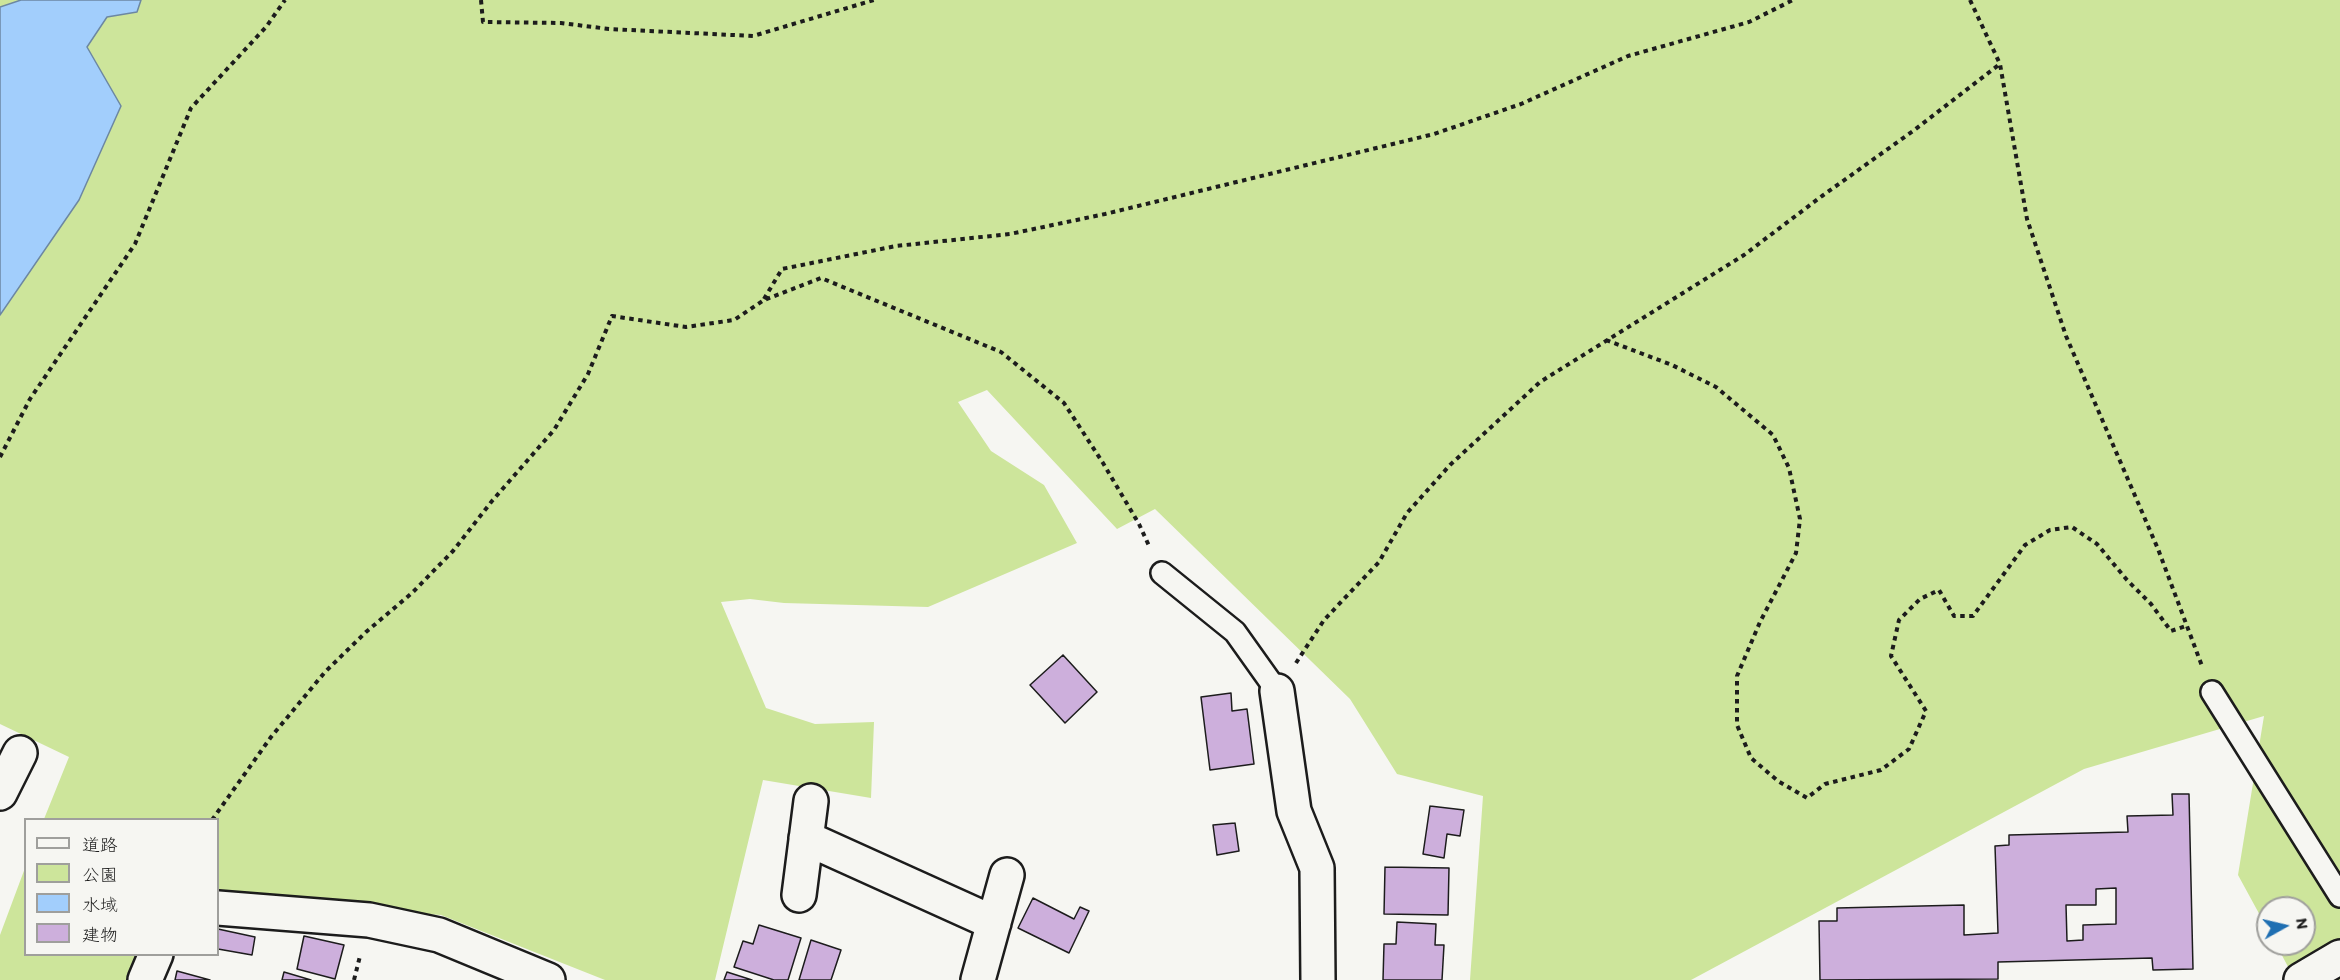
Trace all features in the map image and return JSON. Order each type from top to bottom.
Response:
[{"type":"street","points":[[1277,691],[1294,811],[1317,868],[1318,980]]},
{"type":"street","points":[[0,793],[20,753]]},
{"type":"street","points":[[799,895],[811,801]]},
{"type":"street","points":[[806,838],[994,923]]},
{"type":"street","points":[[978,980],[1007,875]]},
{"type":"street","points":[[219,908],[369,920],[439,935],[548,980]]},
{"type":"street","points":[[145,980],[155,956]]},
{"type":"street","points":[[2301,980],[2340,957]]},
{"type":"lane","points":[[1162,573],[1234,632],[1277,691]]},
{"type":"lane","points":[[2212,692],[2340,896]]},
{"type":"path","points":[[0,457],[30,399],[135,244],[191,108],[266,27],[285,0]]},
{"type":"path","points":[[481,0],[483,22],[561,23],[609,29],[753,36],[874,0]]},
{"type":"path","points":[[764,300],[782,268],[896,246],[1010,234],[1105,214],[1434,134],[1521,104],[1628,56],[1749,22],[1793,0]]},
{"type":"path","points":[[1970,0],[2000,64],[2027,219],[2066,336],[2158,549],[2212,692]]},
{"type":"path","points":[[1277,691],[1324,621],[1379,562],[1407,513],[1450,465],[1540,382],[1744,255],[2000,64]]},
{"type":"path","points":[[213,818],[271,737],[325,672],[366,632],[412,593],[453,551],[492,501],[554,430],[588,374],[612,316],[686,327],[735,320],[764,300],[821,278],[1001,352],[1064,403],[1139,524],[1162,573]]},
{"type":"path","points":[[1606,340],[1672,365],[1716,387],[1773,435],[1789,468],[1800,519],[1796,553],[1760,622],[1737,676],[1737,725],[1751,758],[1778,781],[1807,798],[1825,784],[1881,770],[1909,749],[1926,711],[1891,656],[1899,620],[1920,599],[1939,590],[1954,616],[1973,616],[2025,545],[2050,530],[2072,527],[2097,544],[2151,604],[2171,631],[2186,626]]},
{"type":"green space","points":[[0,0],[2340,0],[2340,980],[2295,980],[2282,956],[2316,956],[2316,896],[2256,896],[2256,908],[2238,875],[2264,716],[2084,769],[1691,980],[1470,980],[1483,796],[1397,774],[1350,699],[1155,509],[1117,529],[987,390],[958,402],[991,451],[1044,485],[1077,543],[928,607],[784,603],[750,599],[721,602],[766,708],[815,724],[874,722],[871,798],[763,780],[715,980],[605,980],[441,915],[219,900],[219,818],[44,818],[69,757],[0,724]]},
{"type":"green space","points":[[24,871],[24,956],[146,956],[134,980],[0,980],[0,935]]},
{"type":"water","points":[[21,0],[141,0],[137,12],[107,17],[87,47],[121,106],[79,200],[0,315],[0,7]]},
{"type":"building","points":[[1063,655],[1097,692],[1065,723],[1030,685]]},
{"type":"building","points":[[1231,693],[1232,711],[1247,709],[1254,764],[1210,770],[1201,697]]},
{"type":"building","points":[[2172,794],[2189,794],[2193,969],[2153,970],[2152,958],[1998,962],[1998,979],[1820,980],[1819,921],[1837,921],[1837,908],[1964,905],[1964,935],[1998,933],[1995,846],[2009,845],[2009,835],[2128,832],[2127,816],[2173,815]],"holes":[[[2116,888],[2116,924],[2083,925],[2083,940],[2067,941],[2066,905],[2096,905],[2096,889]]]},
{"type":"building","points":[[1430,806],[1464,810],[1460,836],[1447,834],[1444,858],[1423,854]]},
{"type":"building","points":[[1235,823],[1239,851],[1217,855],[1213,825]]},
{"type":"building","points":[[1385,867],[1449,868],[1448,915],[1384,914]]},
{"type":"building","points":[[1033,898],[1074,919],[1080,907],[1089,911],[1069,953],[1018,928]]},
{"type":"building","points":[[1397,922],[1436,924],[1435,945],[1444,945],[1442,980],[1383,980],[1384,944],[1396,944]]},
{"type":"building","points":[[759,925],[801,938],[788,980],[774,980],[734,967],[743,941],[753,944]]},
{"type":"building","points":[[219,929],[255,937],[252,955],[219,949]]},
{"type":"building","points":[[304,936],[344,945],[335,979],[297,969]]},
{"type":"building","points":[[811,940],[841,950],[831,980],[799,980]]},
{"type":"building","points":[[177,971],[210,980],[175,980]]},
{"type":"building","points":[[284,972],[311,980],[282,980]]},
{"type":"building","points":[[727,972],[752,980],[724,980]]}]
